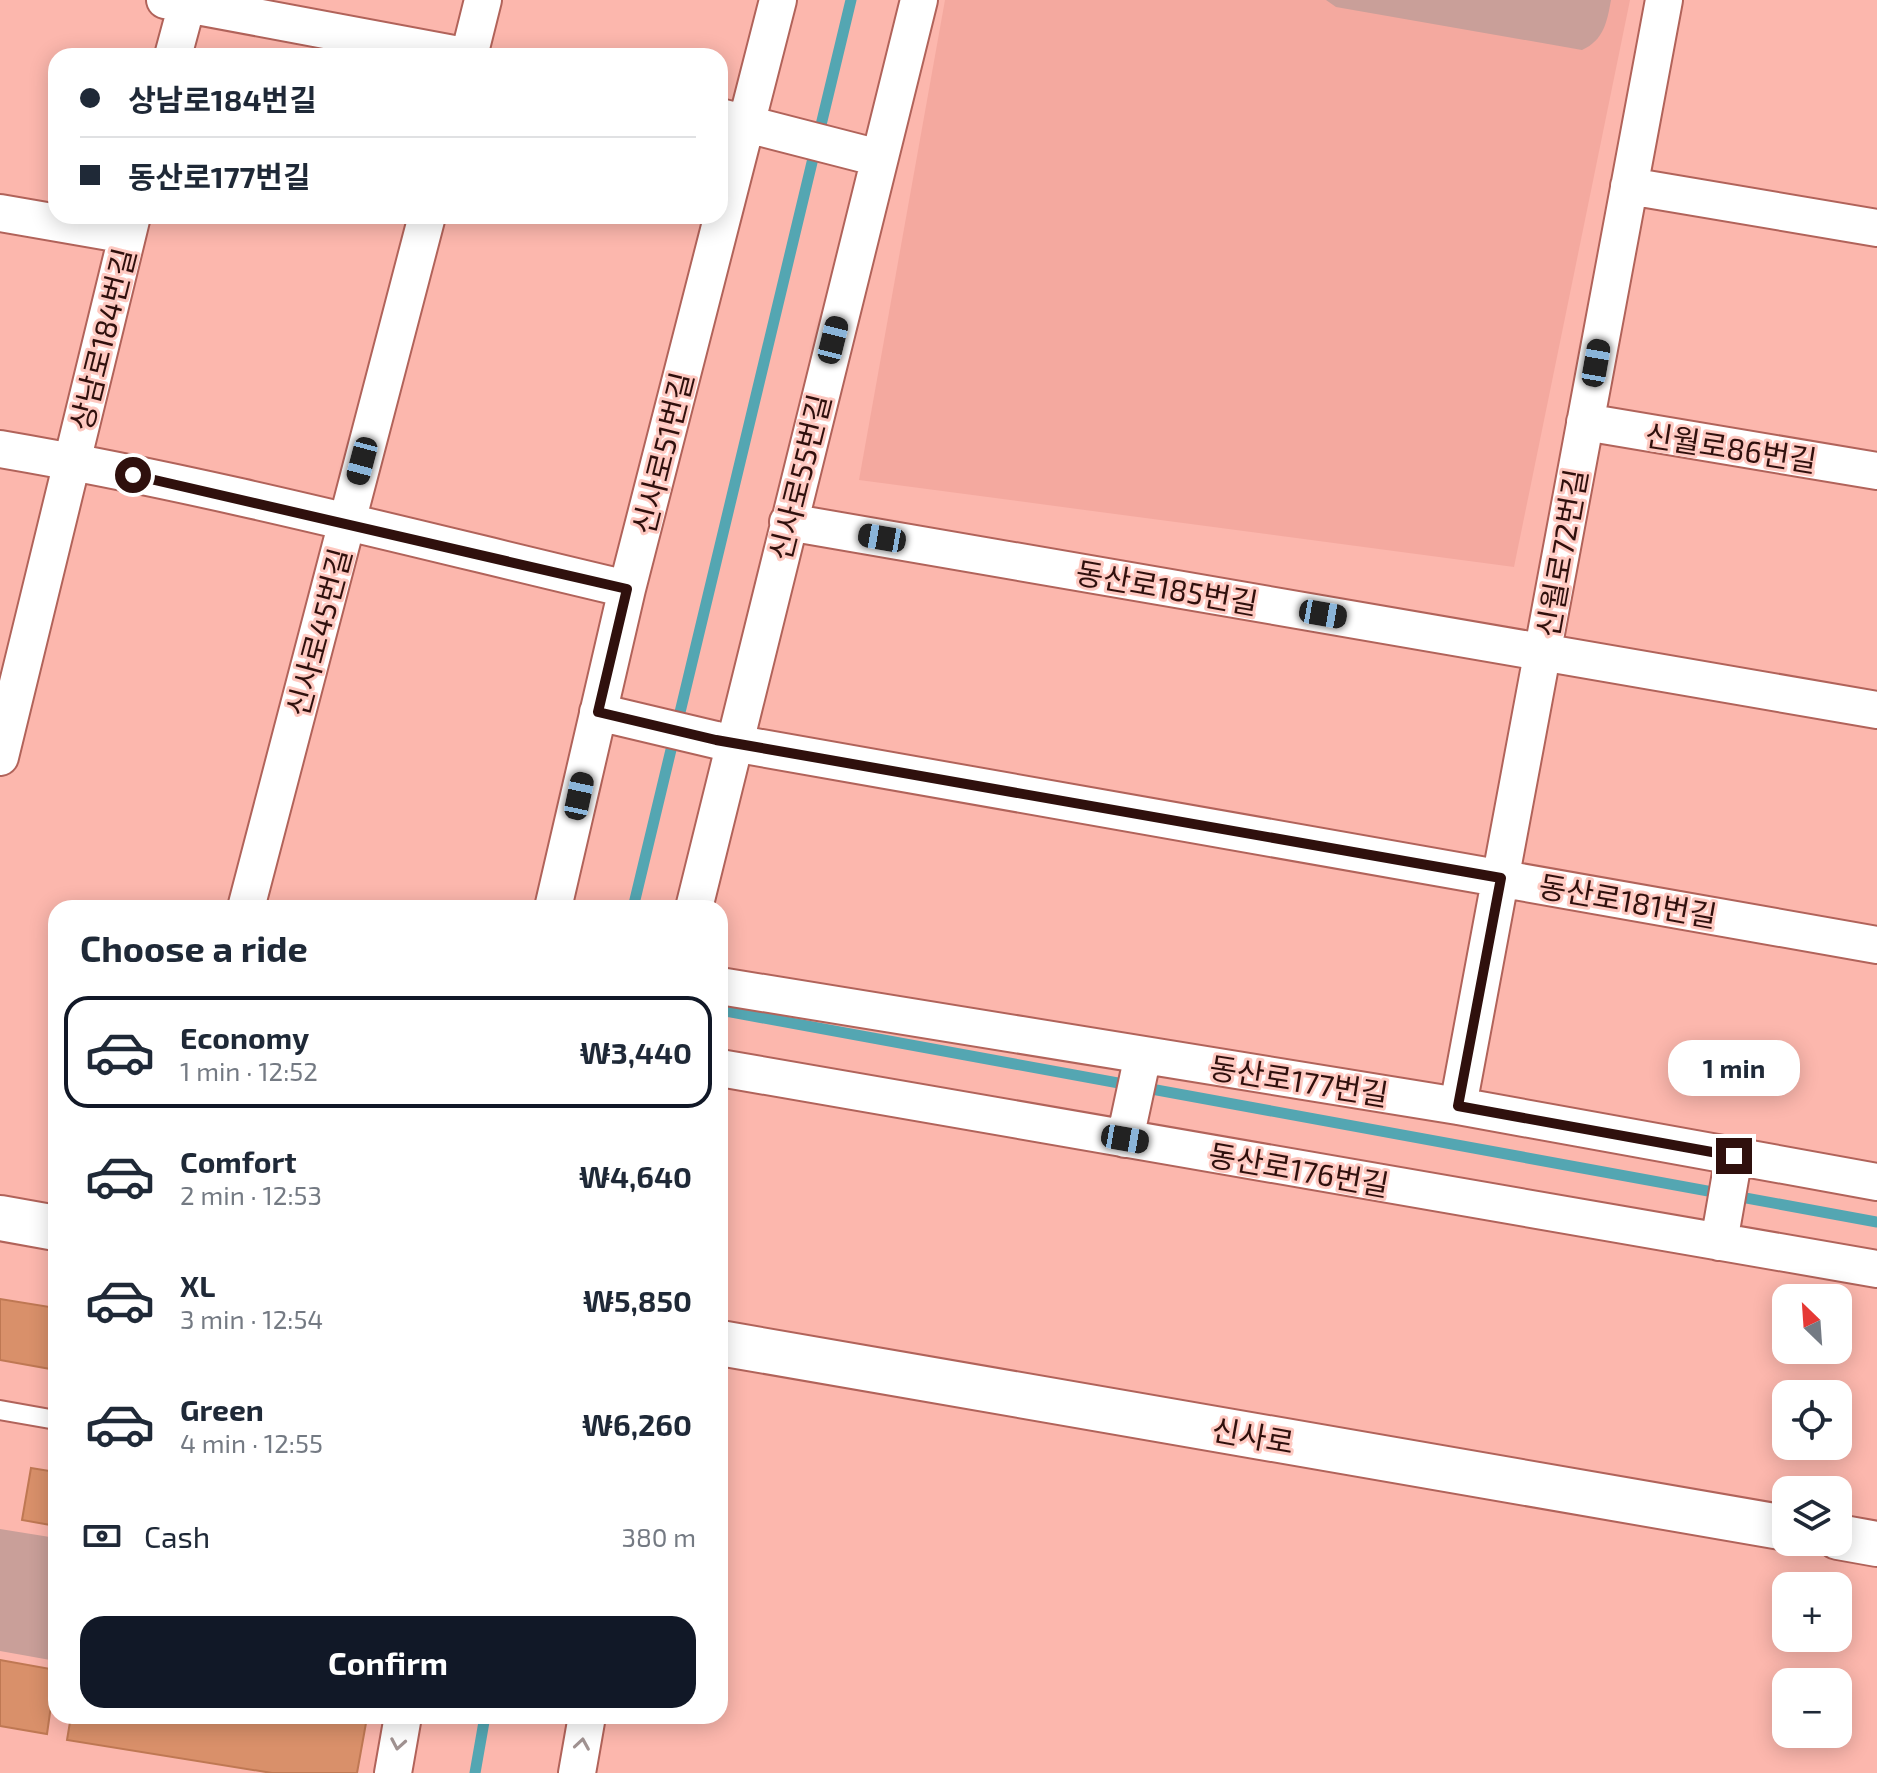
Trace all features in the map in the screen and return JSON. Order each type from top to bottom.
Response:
[{"type":"main road","points":[[0,1218],[48,1227]]},
{"type":"main road","name":"신사로","points":[[728,1344],[1772,1526]]},
{"type":"main road","points":[[1852,1540],[1877,1544]]},
{"type":"street","points":[[468,48],[483,0]]},
{"type":"street","name":"신사로51번길","points":[[728,183],[778,0]]},
{"type":"street","name":"신사로55번길","points":[[696,900],[726,741],[788,522],[872,157],[919,0]]},
{"type":"street","name":"신월로72번길","points":[[1458,1106],[1664,0]]},
{"type":"street","points":[[173,48],[176,2],[423,48]]},
{"type":"street","points":[[743,123],[872,157]]},
{"type":"street","points":[[1629,186],[1877,228]]},
{"type":"street","points":[[0,213],[48,217]]},
{"type":"street","name":"신사로45번길","points":[[248,900],[425,224]]},
{"type":"street","name":"신사로51번길","points":[[555,900],[608,713],[627,589],[718,224]]},
{"type":"street","name":"상남로184번길","points":[[0,757],[7,698],[72,461],[130,225]]},
{"type":"street","name":"신월로86번길","points":[[1585,422],[1877,471]]},
{"type":"street","name":"상남로184번길","points":[[0,449],[72,461],[346,522],[627,589]]},
{"type":"street","name":"동산로185번길","points":[[788,522],[1877,710]]},
{"type":"street","name":"동산로181번길","points":[[608,713],[726,741],[1877,945]]},
{"type":"street","name":"동산로177번길","points":[[728,987],[1142,1060],[1458,1106],[1732,1165],[1877,1182]]},
{"type":"street","points":[[1127,1133],[1142,1060]]},
{"type":"street","name":"동산로176번길","points":[[728,1069],[1127,1133],[1720,1236],[1877,1269]]},
{"type":"street","points":[[1720,1236],[1732,1165]]},
{"type":"street","points":[[393,1773],[402,1724]]},
{"type":"street","points":[[577,1773],[586,1724]]},
{"type":"lane","points":[[0,1410],[48,1419]]},
{"type":"shaded area","points":[[945,0],[1630,0],[1514,567],[859,480]]},
{"type":"shaded area","points":[[1326,0],[1611,0],[1600,36],[1582,50],[1336,7]]},
{"type":"shaded area","points":[[0,1529],[48,1537],[48,1660],[0,1651]]},
{"type":"building","points":[[0,1299],[48,1307],[48,1369],[0,1360]]},
{"type":"building","points":[[31,1468],[48,1471],[48,1525],[22,1520]]},
{"type":"building","points":[[0,1660],[48,1669],[47,1734],[0,1726]]},
{"type":"building","points":[[70,1724],[366,1724],[357,1773],[272,1773],[67,1740]]},
{"type":"waterway","points":[[635,900],[851,0]]},
{"type":"waterway","points":[[728,1011],[1877,1222]]},
{"type":"waterway","points":[[475,1773],[484,1724]]},
{"type":"route","points":[[133,475],[627,589],[598,712],[619,714],[716,740],[736,741],[1501,878],[1458,1106],[1734,1156]]}]
